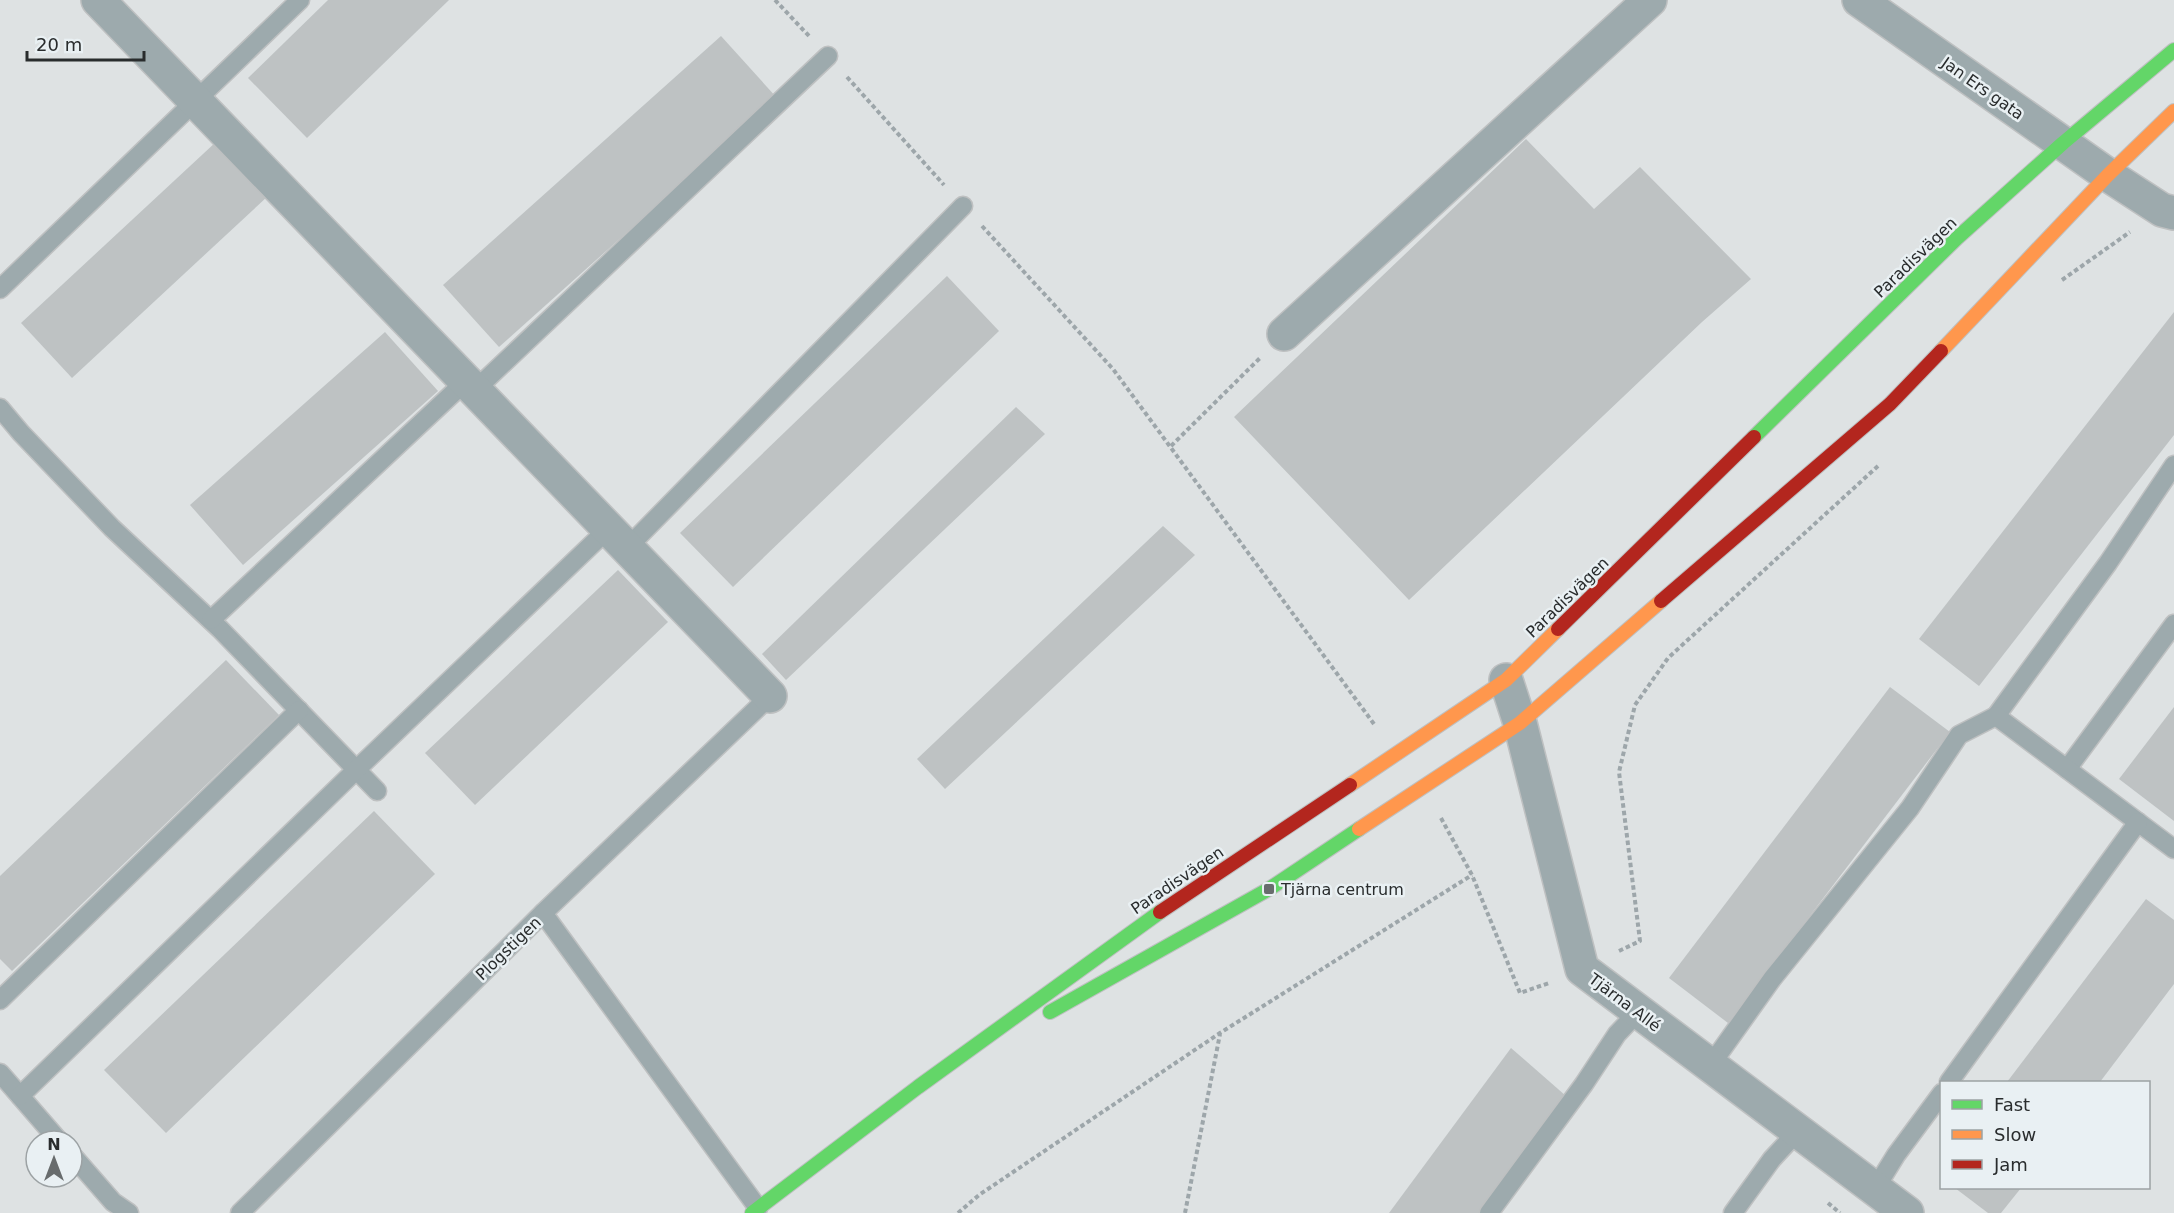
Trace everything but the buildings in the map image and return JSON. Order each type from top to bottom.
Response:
[{"type":"street","points":[[98,0],[770,696]]},
{"type":"street","points":[[1284,333],[1650,0]]},
{"type":"street","name":"Jan Ers gata","points":[[1859,0],[2108,175],[2168,211]]},
{"type":"street","name":"Paradisvägen","points":[[755,1210],[918,1087],[1141,925],[1506,680],[1948,247],[2062,143],[2174,50]]},
{"type":"street","points":[[1042,1017],[1269,889],[1520,723],[1890,404],[2108,175],[2174,111]]},
{"type":"street","name":"Tjärna Allé","points":[[1506,680],[1520,723],[1582,969],[1907,1213]]},
{"type":"street","name":"Paradisvägen","points":[[918,1087],[1021,1029]]},
{"type":"lane","points":[[0,289],[300,0]]},
{"type":"lane","points":[[211,620],[470,386],[828,56]]},
{"type":"lane","points":[[21,1096],[356,770],[618,538],[963,206]]},
{"type":"lane","points":[[0,408],[112,528],[211,620],[376,791]]},
{"type":"lane","points":[[1710,1066],[1772,979],[1910,808],[1959,735],[1996,716],[2108,563],[2174,465]]},
{"type":"lane","points":[[2067,769],[2174,624]]},
{"type":"lane","points":[[543,913],[770,696]]},
{"type":"lane","points":[[0,1000],[299,710]]},
{"type":"lane","points":[[1996,716],[2174,849]]},
{"type":"lane","points":[[1950,1081],[2138,822]]},
{"type":"lane","name":"Plogstigen","points":[[240,1213],[543,913],[755,1210]]},
{"type":"lane","points":[[1490,1213],[1584,1084],[1617,1034],[1638,1012]]},
{"type":"lane","points":[[0,1073],[49,1129]]},
{"type":"lane","points":[[1875,1189],[1896,1155],[1940,1094]]},
{"type":"lane","points":[[1733,1213],[1772,1159],[1798,1131]]},
{"type":"lane","points":[[84,1169],[113,1202],[129,1213]]},
{"type":"path","points":[[775,0],[1113,369],[1374,725]]},
{"type":"path","points":[[2059,282],[2168,211]]},
{"type":"path","points":[[1171,446],[1284,333]]},
{"type":"path","points":[[1438,812],[1472,875],[1520,993],[1582,969],[1640,941],[1619,772],[1635,705],[1668,658],[1882,463]]},
{"type":"path","points":[[958,1213],[979,1195],[1220,1033],[1472,875]]},
{"type":"path","points":[[1185,1213],[1220,1033]]},
{"type":"traffic: fast","points":[[1754,437],[1957,238],[2063,143],[2174,50]]},
{"type":"traffic: fast","points":[[1050,1012],[1269,889],[1359,829]]},
{"type":"traffic: fast","points":[[752,1213],[918,1087],[1160,912]]},
{"type":"traffic: slow","points":[[1941,351],[2108,175],[2174,111]]},
{"type":"traffic: slow","points":[[1359,829],[1520,723],[1661,601]]},
{"type":"traffic: slow","points":[[1350,785],[1506,680],[1558,629]]},
{"type":"traffic: jam","points":[[1661,601],[1890,404],[1941,351]]},
{"type":"traffic: jam","points":[[1558,629],[1754,437]]},
{"type":"traffic: jam","points":[[1160,912],[1350,785]]},
{"type":"place","name":"Tjärna centrum","points":[[1269,889]]}]
